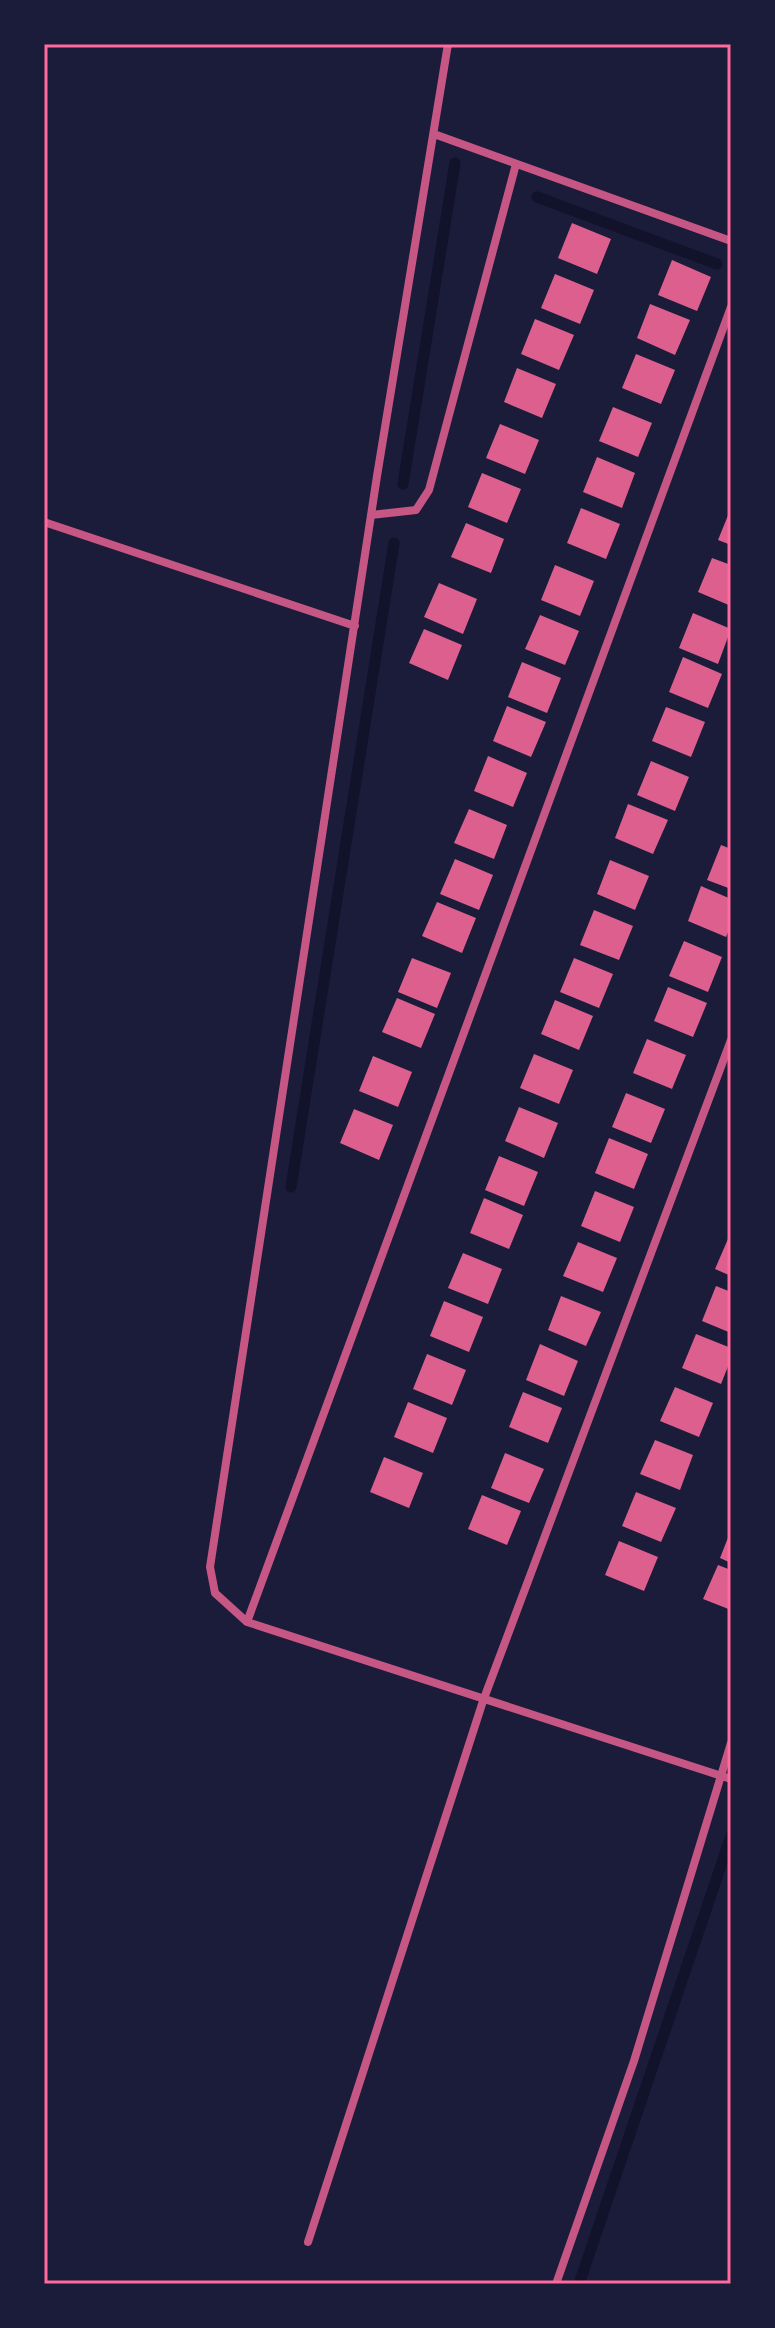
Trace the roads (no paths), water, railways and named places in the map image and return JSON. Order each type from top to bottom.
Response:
[{"type":"street","points":[[448,44],[371,515],[210,1567],[215,1593],[247,1622],[731,1779]]},
{"type":"street","points":[[434,134],[731,241]]},
{"type":"street","points":[[371,515],[416,510],[429,490],[516,164]]},
{"type":"street","points":[[247,1622],[731,307]]},
{"type":"street","points":[[44,522],[355,626]]},
{"type":"street","points":[[308,2242],[483,1701],[731,1040]]},
{"type":"street","points":[[556,2284],[634,2061],[731,1743]]},
{"type":"waterway","points":[[403,484],[455,163]]},
{"type":"waterway","points":[[537,197],[717,264]]},
{"type":"waterway","points":[[291,1187],[394,543]]},
{"type":"waterway","points":[[579,2284],[731,1836]]}]
